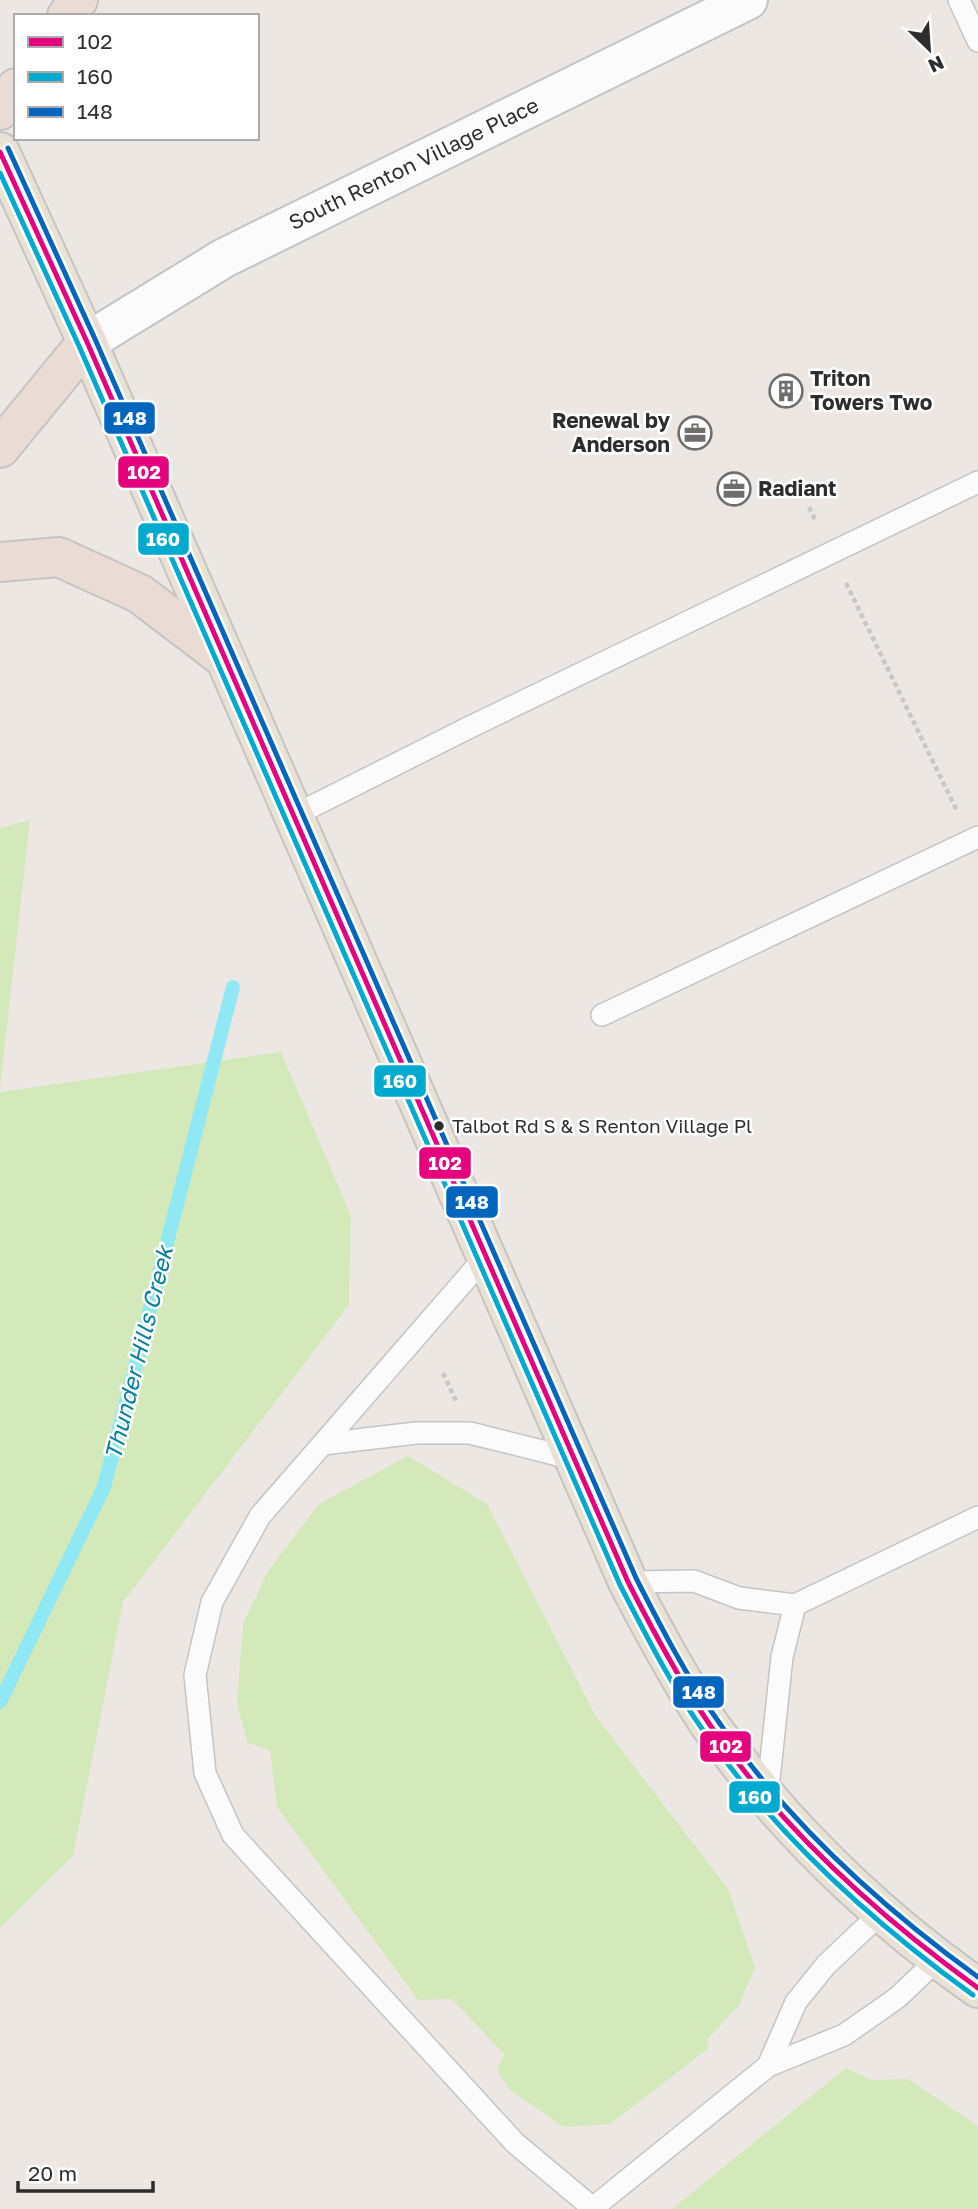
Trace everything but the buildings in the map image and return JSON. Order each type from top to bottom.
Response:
[{"type":"highway","points":[[0,110],[14,91]]},
{"type":"highway","points":[[0,448],[87,342]]},
{"type":"highway","points":[[0,562],[59,557],[140,594],[224,658]]},
{"type":"main road","points":[[0,152],[87,342],[628,1582],[661,1644],[705,1718],[767,1800],[824,1859],[882,1912],[937,1960],[978,1989]]},
{"type":"street","name":"South Renton Village Place","points":[[87,342],[224,258],[748,0]]},
{"type":"lane","points":[[959,0],[978,41]]},
{"type":"lane","points":[[293,816],[480,722],[978,482]]},
{"type":"lane","points":[[602,1016],[975,838]]},
{"type":"lane","points":[[486,1256],[260,1516],[212,1602],[195,1675],[205,1773],[233,1835],[515,2143],[594,2208],[768,2066],[844,2035],[897,1998],[937,1960]]},
{"type":"lane","points":[[323,1444],[416,1433],[470,1433],[575,1459]]},
{"type":"lane","points":[[628,1582],[694,1581],[739,1598],[795,1605],[978,1517]]},
{"type":"lane","points":[[767,1800],[782,1657],[795,1605]]},
{"type":"lane","points":[[768,2066],[796,2002],[826,1965],[882,1912]]},
{"type":"path","points":[[808,507],[975,838]]},
{"type":"path","points":[[443,1373],[460,1411]]},
{"type":"green space","points":[[30,820],[0,1089],[0,828]]},
{"type":"green space","points":[[281,1052],[351,1216],[349,1305],[123,1602],[73,1856],[0,1928],[0,1092]]},
{"type":"green space","points":[[408,1456],[487,1504],[595,1715],[728,1889],[755,1967],[739,2005],[707,2040],[709,2048],[610,2124],[564,2127],[510,2090],[497,2070],[504,2054],[452,1999],[418,2000],[277,1807],[270,1750],[248,1743],[237,1704],[243,1624],[268,1571],[319,1504]]},
{"type":"green space","points":[[846,2068],[871,2080],[908,2079],[978,2126],[978,2209],[672,2209]]},
{"type":"waterway","name":"Thunder Hills Creek","points":[[0,1702],[104,1487],[233,987]]},
{"type":"transit line","name":"148","points":[[8,148],[95,339],[636,1578],[664,1633],[718,1721],[745,1758],[805,1827],[871,1891],[978,1977]]},
{"type":"transit line","name":"102","points":[[0,152],[87,342],[628,1582],[647,1619],[710,1725],[738,1763],[799,1834],[903,1931],[978,1988]]},
{"type":"transit line","name":"160","points":[[0,173],[79,346],[620,1585],[650,1642],[681,1698],[705,1733],[733,1771],[795,1842],[899,1938],[973,1995]]},
{"type":"place","name":"Triton Towers Two","points":[[786,391]]},
{"type":"place","name":"Renewal by Anderson","points":[[695,433]]},
{"type":"place","name":"Radiant","points":[[734,489]]},
{"type":"place","name":"Talbot Rd S & S Renton Village Pl","points":[[439,1126]]}]
